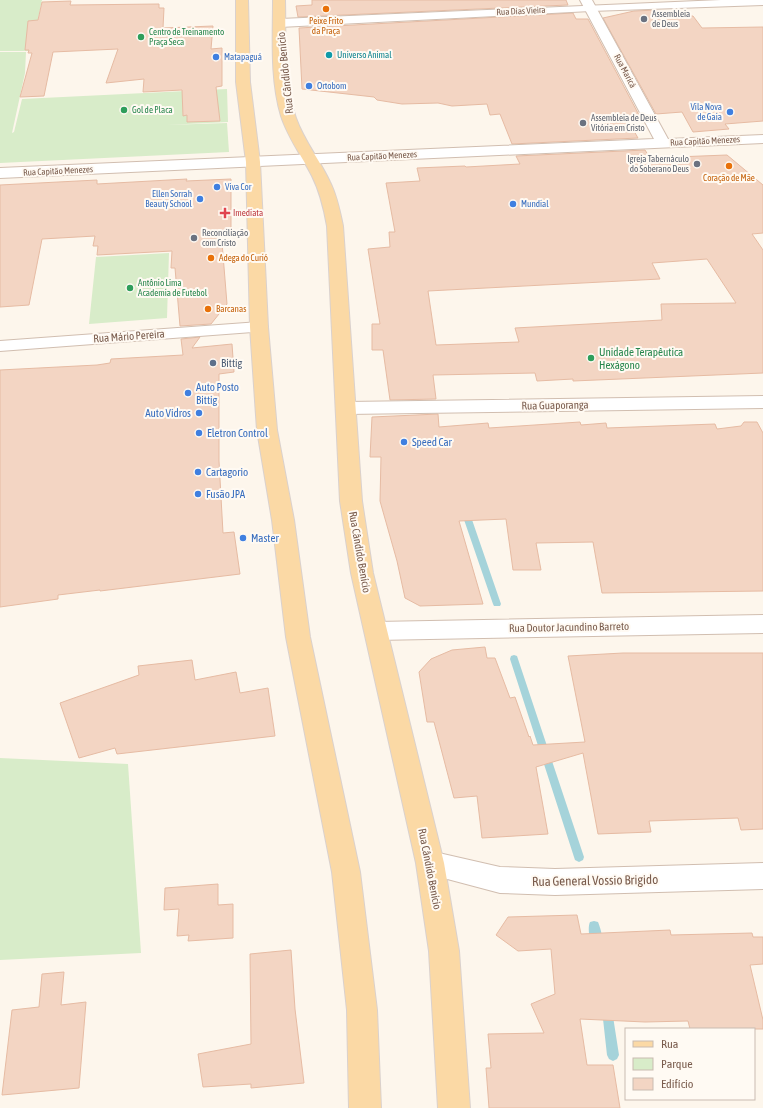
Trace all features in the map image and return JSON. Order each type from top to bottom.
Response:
[{"type":"main road","points":[[242,0],[244,82],[248,131],[253,162],[259,327],[267,430],[282,520],[298,637],[346,872],[362,1010],[365,1108]]},
{"type":"main road","name":"Rua Cândido Benício","points":[[280,0],[282,65],[287,113],[293,129],[325,188],[331,206],[335,226],[351,501],[362,573],[430,863],[444,951],[454,1076],[454,1108]]},
{"type":"street","name":"Rua Dias Vieira","points":[[280,23],[588,4],[763,2]]},
{"type":"street","name":"Rua Maricá","points":[[588,4],[663,143]]},
{"type":"street","name":"Rua Capitão Menezes","points":[[0,173],[663,143],[760,140]]},
{"type":"street","name":"Rua Mário Pereira","points":[[0,346],[259,327]]},
{"type":"street","name":"Rua Guaporanga","points":[[346,408],[763,402]]},
{"type":"street","name":"Rua Doutor Jacundino Barreto","points":[[376,631],[763,624]]},
{"type":"street","name":"Rua General Vossio Brigido","points":[[430,863],[500,880],[555,882],[763,876]]},
{"type":"green space","points":[[0,0],[42,0],[31,51],[0,51]]},
{"type":"green space","points":[[0,52],[26,52],[25,73],[12,133],[14,132],[22,99],[227,89],[228,122],[166,125],[227,123],[229,152],[0,163]]},
{"type":"green space","name":"Antônio Lima Academia de Futebol","points":[[169,253],[167,318],[89,324],[96,257]]},
{"type":"green space","points":[[0,758],[128,764],[141,953],[0,960]]},
{"type":"building","points":[[312,0],[566,0],[568,5],[298,17],[296,6],[312,5]]},
{"type":"building","points":[[71,1],[70,5],[159,4],[159,8],[164,8],[163,28],[213,26],[211,49],[222,48],[222,86],[216,87],[220,121],[187,122],[187,115],[183,116],[182,90],[143,92],[144,79],[106,83],[118,49],[53,52],[44,96],[20,97],[32,53],[28,53],[29,50],[25,50],[28,21],[38,20],[42,2]]},
{"type":"building","points":[[657,10],[664,17],[693,16],[702,28],[763,27],[763,121],[725,124],[729,129],[693,132],[682,112],[656,114],[603,18],[634,11]]},
{"type":"building","points":[[573,13],[576,19],[588,19],[639,115],[622,116],[630,124],[638,138],[512,144],[500,114],[490,115],[487,104],[452,106],[438,103],[402,104],[377,100],[374,97],[302,89],[299,28]]},
{"type":"building","points":[[645,150],[650,158],[727,155],[763,185],[763,233],[752,234],[763,250],[763,373],[573,381],[573,379],[537,381],[535,373],[433,375],[436,399],[390,400],[383,350],[372,350],[372,324],[380,324],[368,249],[390,247],[389,232],[395,232],[386,183],[420,181],[417,168],[520,164],[516,156]],"holes":[[[707,259],[736,303],[661,304],[662,320],[515,328],[519,342],[436,345],[428,291],[660,279],[652,263]]]},
{"type":"building","points":[[187,179],[186,181],[231,179],[231,229],[221,230],[227,304],[211,324],[180,326],[175,268],[171,268],[172,251],[97,255],[98,246],[93,246],[95,236],[42,239],[29,305],[0,307],[0,185],[97,180],[97,184]]},
{"type":"building","points":[[200,337],[192,348],[232,344],[234,372],[219,374],[219,461],[223,533],[234,532],[240,574],[58,595],[58,599],[0,607],[0,370],[97,365],[110,363],[111,359],[183,355],[181,339]]},
{"type":"building","points":[[438,414],[439,427],[488,423],[489,428],[580,422],[581,425],[606,423],[607,428],[715,424],[717,429],[741,426],[744,422],[757,422],[763,433],[763,591],[602,593],[593,542],[536,543],[541,570],[513,570],[506,519],[459,521],[483,604],[420,606],[405,598],[397,561],[380,501],[381,457],[370,457],[372,417]]},
{"type":"building","points":[[485,647],[487,658],[495,658],[510,698],[515,697],[533,745],[585,742],[568,656],[623,653],[763,653],[763,829],[741,830],[738,818],[649,821],[651,832],[598,834],[583,753],[536,767],[548,834],[482,838],[477,796],[454,798],[434,722],[427,722],[419,672],[431,659],[452,650]]},
{"type":"building","points":[[192,660],[195,680],[236,672],[240,693],[268,688],[275,736],[117,754],[115,748],[79,758],[60,703],[139,675],[138,666]]},
{"type":"building","points":[[218,884],[218,905],[233,904],[233,938],[188,941],[189,935],[177,936],[179,909],[164,910],[165,888]]},
{"type":"building","points":[[577,915],[581,934],[670,930],[671,935],[752,933],[753,937],[763,937],[763,964],[750,965],[763,1020],[763,1029],[690,1028],[688,1021],[645,1022],[580,1019],[587,1065],[613,1065],[620,1108],[489,1108],[486,1068],[491,1068],[488,1034],[544,1033],[531,1004],[555,994],[551,949],[518,951],[496,935],[508,917]]},
{"type":"building","points":[[291,950],[295,1009],[304,1083],[251,1088],[251,1084],[203,1087],[198,1054],[251,1044],[250,954]]},
{"type":"building","points":[[64,972],[61,1005],[86,1002],[79,1088],[2,1095],[12,1010],[39,1007],[42,974]]},
{"type":"waterway","points":[[465,511],[497,604]]},
{"type":"waterway","points":[[514,659],[579,857]]},
{"type":"waterway","points":[[594,926],[597,944]]},
{"type":"waterway","points":[[607,1010],[613,1055]]},
{"type":"place","name":"Peixe Frito da Praça","points":[[326,9]]},
{"type":"place","name":"Assembleia de Deus","points":[[644,19]]},
{"type":"place","name":"Centro de Treinamento Praça Seca","points":[[141,37]]},
{"type":"place","name":"Universo Animal","points":[[329,55]]},
{"type":"place","name":"Matapaguá","points":[[216,57]]},
{"type":"place","name":"Ortobom","points":[[309,86]]},
{"type":"place","name":"Gol de Placa","points":[[124,110]]},
{"type":"place","name":"Vila Nova de Gaia","points":[[730,112]]},
{"type":"place","name":"Assembleia de Deus Vitória em Cristo","points":[[583,123]]},
{"type":"place","name":"Igreja Tabernáculo do Soberano Deus","points":[[697,164]]},
{"type":"place","name":"Coração de Mãe","points":[[729,166]]},
{"type":"place","name":"Viva Cor","points":[[217,187]]},
{"type":"place","name":"Ellen Sorrah Beauty School","points":[[200,199]]},
{"type":"place","name":"Mundial","points":[[513,204]]},
{"type":"place","name":"Imediata","points":[[225,213]]},
{"type":"place","name":"Reconciliação com Cristo","points":[[194,238]]},
{"type":"place","name":"Adega do Curió","points":[[211,258]]},
{"type":"place","name":"Antônio Lima Academia de Futebol","points":[[130,288]]},
{"type":"place","name":"Barcanas","points":[[208,309]]},
{"type":"place","name":"Unidade Terapêutica Hexágono","points":[[591,358]]},
{"type":"place","name":"Bittig","points":[[213,363]]},
{"type":"place","name":"Auto Posto Bittig","points":[[188,393]]},
{"type":"place","name":"Auto Vidros","points":[[199,413]]},
{"type":"place","name":"Eletron Control","points":[[199,433]]},
{"type":"place","name":"Speed Car","points":[[404,442]]},
{"type":"place","name":"Cartagorio","points":[[198,472]]},
{"type":"place","name":"Fusão JPA","points":[[198,494]]},
{"type":"place","name":"Master","points":[[243,538]]}]
